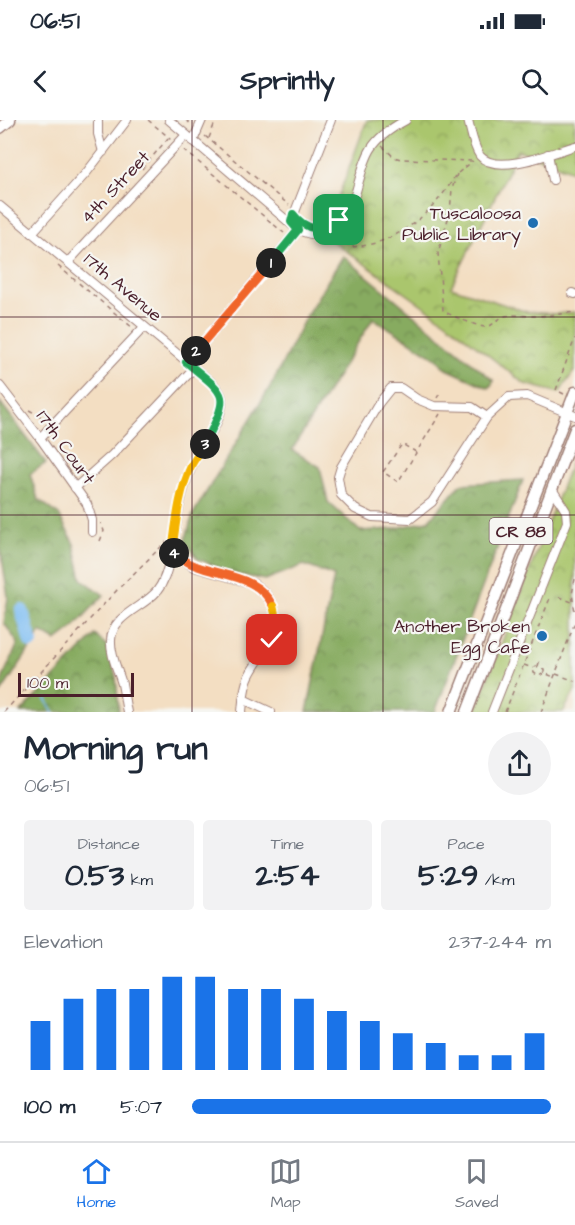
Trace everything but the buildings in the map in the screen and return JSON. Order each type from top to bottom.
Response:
[{"type":"main road","points":[[0,128],[10,120]]},
{"type":"main road","name":"CR 88","points":[[451,712],[575,392]]},
{"type":"main road","points":[[467,712],[575,429]]},
{"type":"street","points":[[98,120],[98,134],[103,152]]},
{"type":"street","points":[[32,233],[103,152],[127,120]]},
{"type":"street","points":[[169,120],[292,218],[298,230]]},
{"type":"street","name":"4th Street","points":[[68,262],[177,145],[190,138],[202,120]]},
{"type":"street","points":[[292,218],[331,120]]},
{"type":"street","points":[[298,230],[319,235],[335,231],[348,217],[363,165],[376,142],[406,120]]},
{"type":"street","points":[[468,120],[474,144],[480,156],[488,162],[499,165],[575,146]]},
{"type":"street","points":[[548,154],[553,180]]},
{"type":"street","name":"17th Avenue","points":[[0,206],[68,262],[141,330],[190,365],[217,388],[222,396],[219,415],[192,464],[186,481],[175,533]]},
{"type":"street","points":[[75,488],[112,455],[190,365],[298,230]]},
{"type":"street","points":[[40,438],[141,330]]},
{"type":"street","name":"17th Court","points":[[0,386],[87,504],[92,520],[92,532]]},
{"type":"street","points":[[487,417],[471,407],[434,406],[417,399],[401,388],[391,387],[379,403],[341,468],[338,477],[341,495],[355,509],[372,517],[410,519],[432,502],[487,417],[509,396],[527,396],[567,413]]},
{"type":"street","points":[[492,712],[567,522],[566,511],[552,489]]},
{"type":"street","points":[[545,507],[561,506]]},
{"type":"street","points":[[127,712],[122,684],[113,656],[111,636],[122,617],[159,589],[165,578],[175,533]]},
{"type":"street","points":[[172,552],[194,567],[254,584],[262,590],[272,604],[277,620],[276,630],[249,676],[242,712]]},
{"type":"street","points":[[243,699],[271,712]]},
{"type":"path","points":[[148,120],[286,235]]},
{"type":"path","points":[[186,120],[292,208],[292,218]]},
{"type":"path","points":[[208,138],[216,120]]},
{"type":"path","points":[[335,231],[350,247],[367,247],[404,231],[416,222],[457,174],[473,161],[401,159],[394,157],[376,142]]},
{"type":"path","points":[[457,174],[452,189],[450,212],[438,254],[443,310],[446,314],[484,327],[490,326],[505,316],[575,312]]},
{"type":"path","points":[[448,186],[452,189]]},
{"type":"path","points":[[53,261],[141,330]]},
{"type":"path","points":[[567,413],[564,393],[556,390],[575,338]]},
{"type":"path","points":[[416,452],[402,444],[383,472],[398,482],[445,405]]},
{"type":"path","points":[[25,407],[42,417],[52,414]]},
{"type":"path","points":[[4,712],[118,589],[175,533]]},
{"type":"path","points":[[575,579],[572,590],[575,612]]},
{"type":"path","points":[[559,597],[573,602]]},
{"type":"path","points":[[505,712],[550,598]]},
{"type":"path","points":[[541,712],[575,621]]},
{"type":"path","points":[[533,669],[540,659]]},
{"type":"path","points":[[524,665],[533,669],[537,675],[544,673],[554,677]]},
{"type":"path","points":[[537,666],[544,669],[544,673]]},
{"type":"path","points":[[555,674],[575,681]]},
{"type":"green space","points":[[367,120],[575,120],[575,172],[518,150],[451,287],[527,312],[556,314],[575,312],[575,370],[559,393],[525,384],[446,322],[324,235]]},
{"type":"green space","points":[[343,256],[494,381],[489,388],[447,369],[435,357],[373,318],[292,450],[320,467],[328,502],[360,531],[392,529],[428,521],[461,484],[523,480],[435,712],[307,712],[334,576],[304,565],[265,580],[231,573],[198,559],[185,541],[193,514],[273,382],[306,316]]},
{"type":"green space","points":[[0,402],[46,463],[30,474],[38,499],[59,515],[74,544],[82,579],[104,595],[71,630],[56,641],[41,632],[0,694],[4,674],[18,643],[4,623],[8,597],[0,545]]},
{"type":"green space","points":[[575,452],[575,691],[563,712],[475,712]]},
{"type":"green space","points":[[95,635],[107,646],[116,677],[119,712],[21,712]]},
{"type":"waterway","points":[[22,611],[31,642]]},
{"type":"waterway","points":[[46,699],[53,712]]},
{"type":"place","name":"Tuscaloosa Public Library","points":[[533,223]]},
{"type":"place","name":"Another Broken Egg Cafe","points":[[542,636]]},
{"type":"route","points":[[272,640],[277,620],[272,604],[262,590],[254,584],[194,567],[172,552],[186,481],[192,464],[202,449],[222,406],[222,396],[217,388],[186,362],[298,230],[291,222],[293,214],[302,224],[316,229],[328,227],[339,220]]}]
